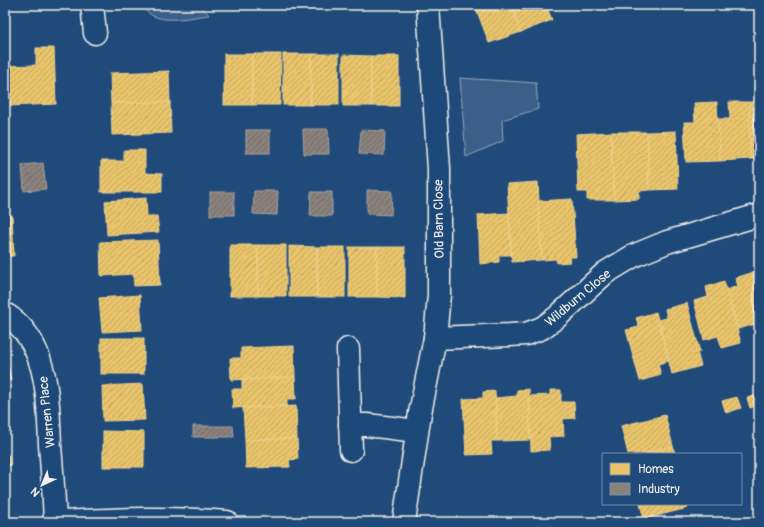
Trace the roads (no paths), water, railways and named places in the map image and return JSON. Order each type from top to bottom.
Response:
[{"type":"street","points":[[92,5],[95,33]]},
{"type":"street","name":"Old Barn Close","points":[[404,522],[417,431],[436,338],[439,295],[439,169],[428,5]]},
{"type":"street","name":"Wildburn Close","points":[[436,338],[526,334],[542,328],[557,317],[605,273],[633,256],[667,242],[759,215]]},
{"type":"street","name":"Warren Place","points":[[5,314],[14,320],[26,333],[42,368],[47,392],[55,522]]},
{"type":"street","points":[[348,349],[351,450]]},
{"type":"street","points":[[350,425],[367,424],[417,431]]},
{"type":"street","points":[[64,522],[129,519],[191,519],[227,522]]}]
